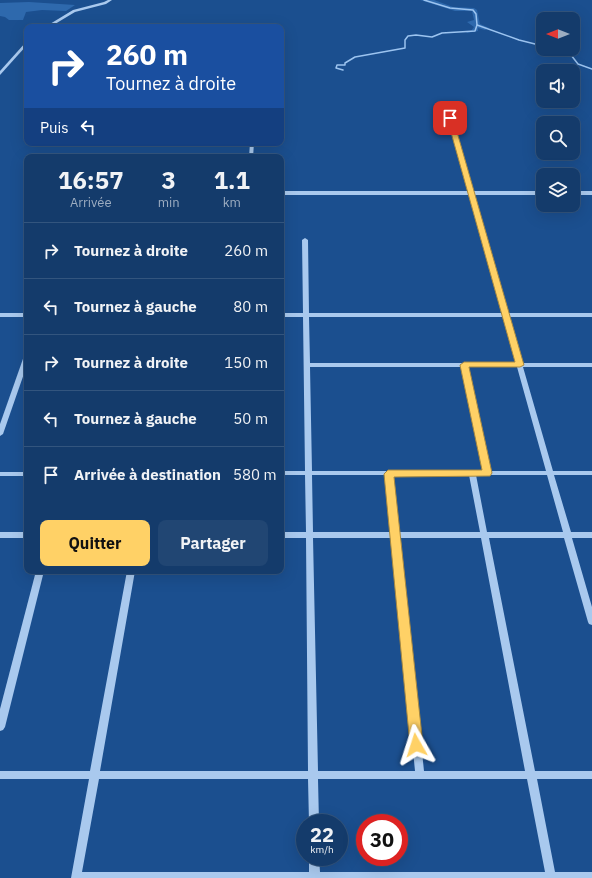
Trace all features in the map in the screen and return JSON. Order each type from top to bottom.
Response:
[{"type":"street","points":[[52,24],[74,11],[105,3],[110,0]]},
{"type":"street","points":[[0,74],[24,46]]},
{"type":"street","points":[[450,118],[592,622]]},
{"type":"street","points":[[284,193],[536,193]]},
{"type":"street","points":[[580,193],[592,193]]},
{"type":"street","points":[[305,240],[314,814]]},
{"type":"street","points":[[0,315],[24,315]]},
{"type":"street","points":[[284,315],[592,315]]},
{"type":"street","points":[[0,434],[24,365]]},
{"type":"street","points":[[307,365],[592,365]]},
{"type":"street","points":[[464,365],[487,473]]},
{"type":"street","points":[[284,474],[592,473]]},
{"type":"street","points":[[0,474],[24,474]]},
{"type":"street","points":[[388,474],[420,775]]},
{"type":"street","points":[[472,474],[550,877]]},
{"type":"street","points":[[0,536],[24,535]]},
{"type":"street","points":[[284,535],[592,535]]},
{"type":"street","points":[[0,727],[39,574]]},
{"type":"street","points":[[130,574],[76,877],[592,877]]},
{"type":"street","points":[[0,775],[592,775]]},
{"type":"street","points":[[314,866],[315,877]]},
{"type":"shaded area","points":[[420,0],[434,0],[453,7],[474,8],[477,10],[480,24],[489,28],[485,30],[478,28],[478,31],[467,33],[466,32],[471,31],[474,27],[467,22],[474,20],[472,11],[455,11]]},
{"type":"shaded area","points":[[29,2],[75,5],[66,11],[42,10],[26,12],[23,20],[9,20],[0,16],[0,3]]},
{"type":"waterway","points":[[424,0],[450,8],[473,10],[476,14],[477,25]]},
{"type":"waterway","points":[[343,70],[336,68],[337,65],[345,65],[345,63],[355,57],[405,48],[405,40],[408,36],[416,35],[432,37],[442,33],[475,31],[477,25]]},
{"type":"waterway","points":[[477,25],[519,40],[536,44]]},
{"type":"waterway","points":[[572,56],[578,64],[592,69]]},
{"type":"route","points":[[416,745],[388,474],[487,473],[464,365],[520,365],[450,118]]}]
